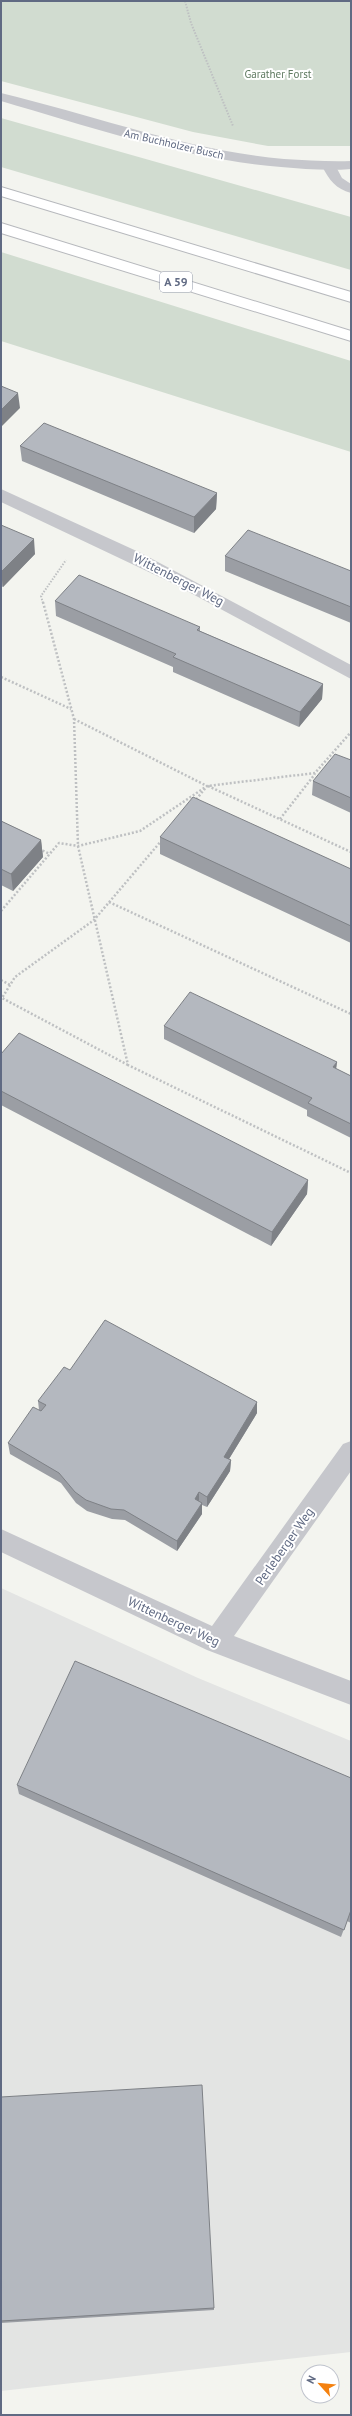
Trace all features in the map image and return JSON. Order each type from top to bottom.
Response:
[{"type":"highway","points":[[1,190],[351,297]]},
{"type":"highway","name":"A 59","points":[[1,228],[351,336]]},
{"type":"street","name":"Am Buchholzer Busch","points":[[1,97],[158,142],[243,159],[329,166],[351,165]]},
{"type":"street","name":"Wittenberger Weg","points":[[1,495],[86,531],[226,602],[351,673]]},
{"type":"street","name":"Perleberger Weg","points":[[216,1641],[351,1452]]},
{"type":"street","name":"Wittenberger Weg","points":[[1,1540],[216,1641],[351,1693]]},
{"type":"lane","points":[[329,166],[335,179],[345,188],[351,190]]},
{"type":"path","points":[[185,1],[191,23],[232,123],[243,159]]},
{"type":"path","points":[[86,531],[41,596],[74,719],[78,846],[128,1065]]},
{"type":"path","points":[[1,677],[72,709]]},
{"type":"path","points":[[74,719],[207,786],[351,852]]},
{"type":"path","points":[[280,819],[315,773],[351,732]]},
{"type":"path","points":[[1,911],[59,843],[78,846],[140,832],[207,786],[315,773]]},
{"type":"path","points":[[192,804],[207,786]]},
{"type":"path","points":[[166,835],[94,920],[15,977],[1,998],[128,1065],[351,1172]]},
{"type":"path","points":[[36,848],[50,854]]},
{"type":"path","points":[[109,902],[351,1014]]},
{"type":"path","points":[[1,980],[10,985]]},
{"type":"shaded area","points":[[1,1588],[198,1678],[351,1741],[351,2352],[1,2391]]},
{"type":"green space","name":"Garather Forst","points":[[1,1],[351,1],[351,146],[268,146],[193,132],[1,81]]},
{"type":"green space","points":[[1,118],[351,217],[351,270],[1,167]]},
{"type":"green space","points":[[1,252],[351,361],[351,452],[1,341]]},
{"type":"building","points":[[1,386],[18,393],[1,410]]},
{"type":"building","points":[[44,423],[217,493],[194,517],[20,446]]},
{"type":"building","points":[[1,525],[34,539],[1,572]]},
{"type":"building","points":[[248,530],[351,571],[351,607],[225,556]]},
{"type":"building","points":[[79,575],[200,627],[197,630],[323,684],[300,712],[173,657],[176,654],[55,601]]},
{"type":"building","points":[[335,754],[351,760],[351,798],[313,781]]},
{"type":"building","points":[[193,797],[351,869],[351,926],[160,837]]},
{"type":"building","points":[[1,821],[41,840],[11,874],[1,869]]},
{"type":"building","points":[[190,992],[337,1062],[333,1067],[351,1076],[351,1124],[308,1103],[312,1098],[164,1026]]},
{"type":"building","points":[[19,1033],[308,1180],[272,1232],[1,1091],[1,1054]]},
{"type":"building","points":[[105,1320],[257,1402],[224,1457],[231,1460],[207,1497],[199,1492],[195,1499],[202,1503],[177,1541],[124,1510],[111,1509],[86,1500],[75,1492],[59,1473],[8,1443],[33,1407],[41,1411],[46,1405],[38,1401],[64,1367],[70,1370]]},
{"type":"building","points":[[75,1661],[351,1778],[351,1910],[344,1930],[17,1785]]},
{"type":"building","points":[[202,2085],[214,2308],[1,2321],[1,2097]]}]
